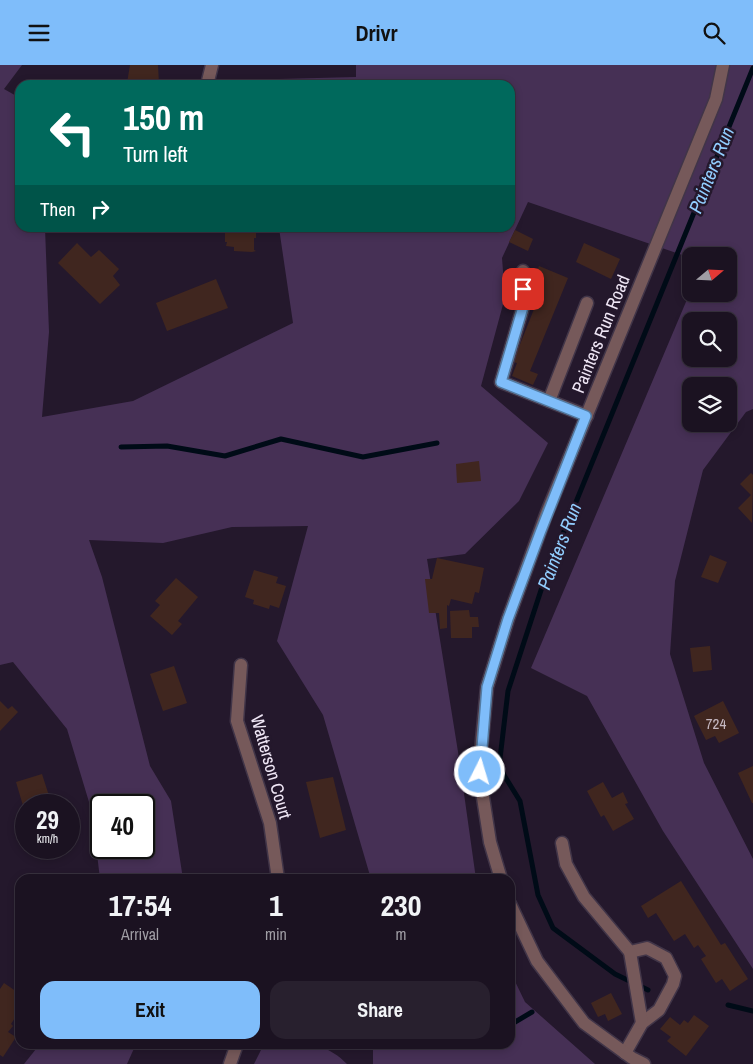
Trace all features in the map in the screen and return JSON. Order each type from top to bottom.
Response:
[{"type":"street","points":[[208,80],[212,65]]},
{"type":"street","name":"Painters Run Road","points":[[500,874],[490,841],[480,772],[487,687],[508,619],[540,533],[716,99],[723,65]]},
{"type":"street","points":[[523,271],[523,307],[501,382],[586,416]]},
{"type":"street","points":[[549,401],[587,303]]},
{"type":"street","name":"Watterson Court","points":[[241,665],[237,721],[270,823],[277,874]]},
{"type":"street","points":[[562,843],[566,864],[584,897],[630,952],[642,1023]]},
{"type":"street","points":[[515,915],[537,961],[584,1023],[625,1053],[644,1064]]},
{"type":"street","points":[[625,1053],[642,1023],[660,1009],[675,976],[666,958],[646,948],[630,952]]},
{"type":"street","points":[[230,1064],[235,1049]]},
{"type":"shaded area","points":[[0,65],[22,65],[4,89],[15,95],[15,232],[45,232],[49,332],[42,417],[133,401],[293,323],[280,232],[514,232],[502,258],[505,297],[481,386],[548,443],[519,501],[465,554],[427,559],[475,874],[370,874],[323,715],[277,641],[308,526],[232,527],[163,543],[89,540],[102,577],[150,766],[171,801],[182,874],[99,874],[98,859],[155,859],[155,794],[90,794],[90,805],[67,729],[13,662],[0,665]]},
{"type":"shaded area","points":[[356,65],[753,65],[753,409],[746,412],[737,424],[737,377],[682,377],[682,432],[731,432],[703,470],[675,581],[670,654],[704,763],[753,859],[753,969],[663,831],[587,696],[531,668],[685,303],[738,303],[738,247],[682,247],[682,255],[528,202],[515,230],[515,80],[278,79],[356,77]]},
{"type":"shaded area","points":[[515,981],[525,1002],[595,1064],[373,1064],[373,1049],[515,1049]]},
{"type":"shaded area","points":[[36,1049],[134,1049],[127,1064],[24,1064]]},
{"type":"shaded area","points":[[262,1049],[326,1049],[347,1064],[254,1064]]},
{"type":"building","points":[[130,65],[158,65],[159,80],[128,80]]},
{"type":"building","points":[[515,230],[533,239],[528,251],[509,242]]},
{"type":"building","points":[[225,232],[256,232],[254,250],[256,251],[234,251],[234,247],[226,246],[227,242],[225,242]]},
{"type":"building","points":[[77,243],[91,257],[99,250],[119,269],[113,276],[120,285],[100,304],[58,263]]},
{"type":"building","points":[[584,243],[620,259],[611,279],[576,262]]},
{"type":"building","points":[[539,266],[568,278],[530,371],[538,374],[533,385],[512,376],[517,363],[513,362],[540,294],[529,290]]},
{"type":"building","points":[[216,279],[228,308],[167,331],[156,303]]},
{"type":"building","points":[[479,461],[481,481],[457,483],[456,464]]},
{"type":"building","points":[[751,473],[753,475],[752,523],[738,508],[751,495],[740,484]]},
{"type":"building","points":[[710,555],[727,562],[718,583],[701,577]]},
{"type":"building","points":[[437,558],[484,568],[479,593],[475,592],[472,604],[451,599],[449,606],[447,605],[447,628],[440,629],[439,613],[429,613],[425,579],[432,579]]},
{"type":"building","points":[[254,570],[278,577],[276,583],[286,586],[279,608],[270,605],[269,609],[253,604],[254,600],[245,597]]},
{"type":"building","points":[[176,578],[198,597],[178,621],[182,624],[172,635],[150,616],[160,605],[155,601]]},
{"type":"building","points":[[469,610],[470,617],[478,617],[479,627],[472,627],[472,638],[451,638],[450,611]]},
{"type":"building","points":[[710,646],[712,670],[693,672],[690,648]]},
{"type":"building","points":[[174,666],[187,703],[163,711],[150,674]]},
{"type":"building","points":[[0,701],[8,709],[12,706],[18,712],[0,731]]},
{"type":"building","points":[[723,701],[739,733],[719,743],[715,736],[706,740],[694,716]]},
{"type":"building","points":[[753,766],[753,803],[752,803],[738,773]]},
{"type":"building","points":[[42,774],[48,794],[20,794],[16,782]]},
{"type":"building","points":[[333,777],[346,830],[320,838],[306,782]]},
{"type":"building","points":[[603,782],[612,798],[623,792],[628,803],[625,804],[634,819],[613,831],[604,815],[601,817],[587,791]]},
{"type":"building","points":[[681,881],[721,945],[725,943],[748,979],[730,991],[722,979],[716,983],[701,959],[706,956],[698,945],[694,948],[685,934],[674,941],[656,913],[648,918],[641,906]]},
{"type":"building","points":[[4,983],[15,991],[15,1018],[11,1024],[13,1026],[8,1032],[15,1036],[15,1039],[3,1057],[0,1055],[0,989]]},
{"type":"building","points":[[611,993],[622,1014],[608,1021],[605,1014],[598,1017],[591,1003]]},
{"type":"building","points":[[694,1015],[709,1026],[686,1056],[667,1041],[671,1037],[660,1029],[670,1017],[680,1025],[684,1020],[688,1023]]},
{"type":"waterway","name":"Painters Run","points":[[648,990],[615,974],[553,928],[538,895],[520,801],[499,767],[508,691],[545,578],[753,68]]},
{"type":"waterway","points":[[121,447],[167,446],[225,456],[281,439],[363,457],[437,443]]},
{"type":"waterway","name":"Painters Run","points":[[728,1005],[753,1011]]},
{"type":"waterway","points":[[515,1022],[532,1012]]},
{"type":"route","points":[[480,772],[487,687],[508,619],[546,515],[586,416],[501,382],[523,307],[523,289]]}]
